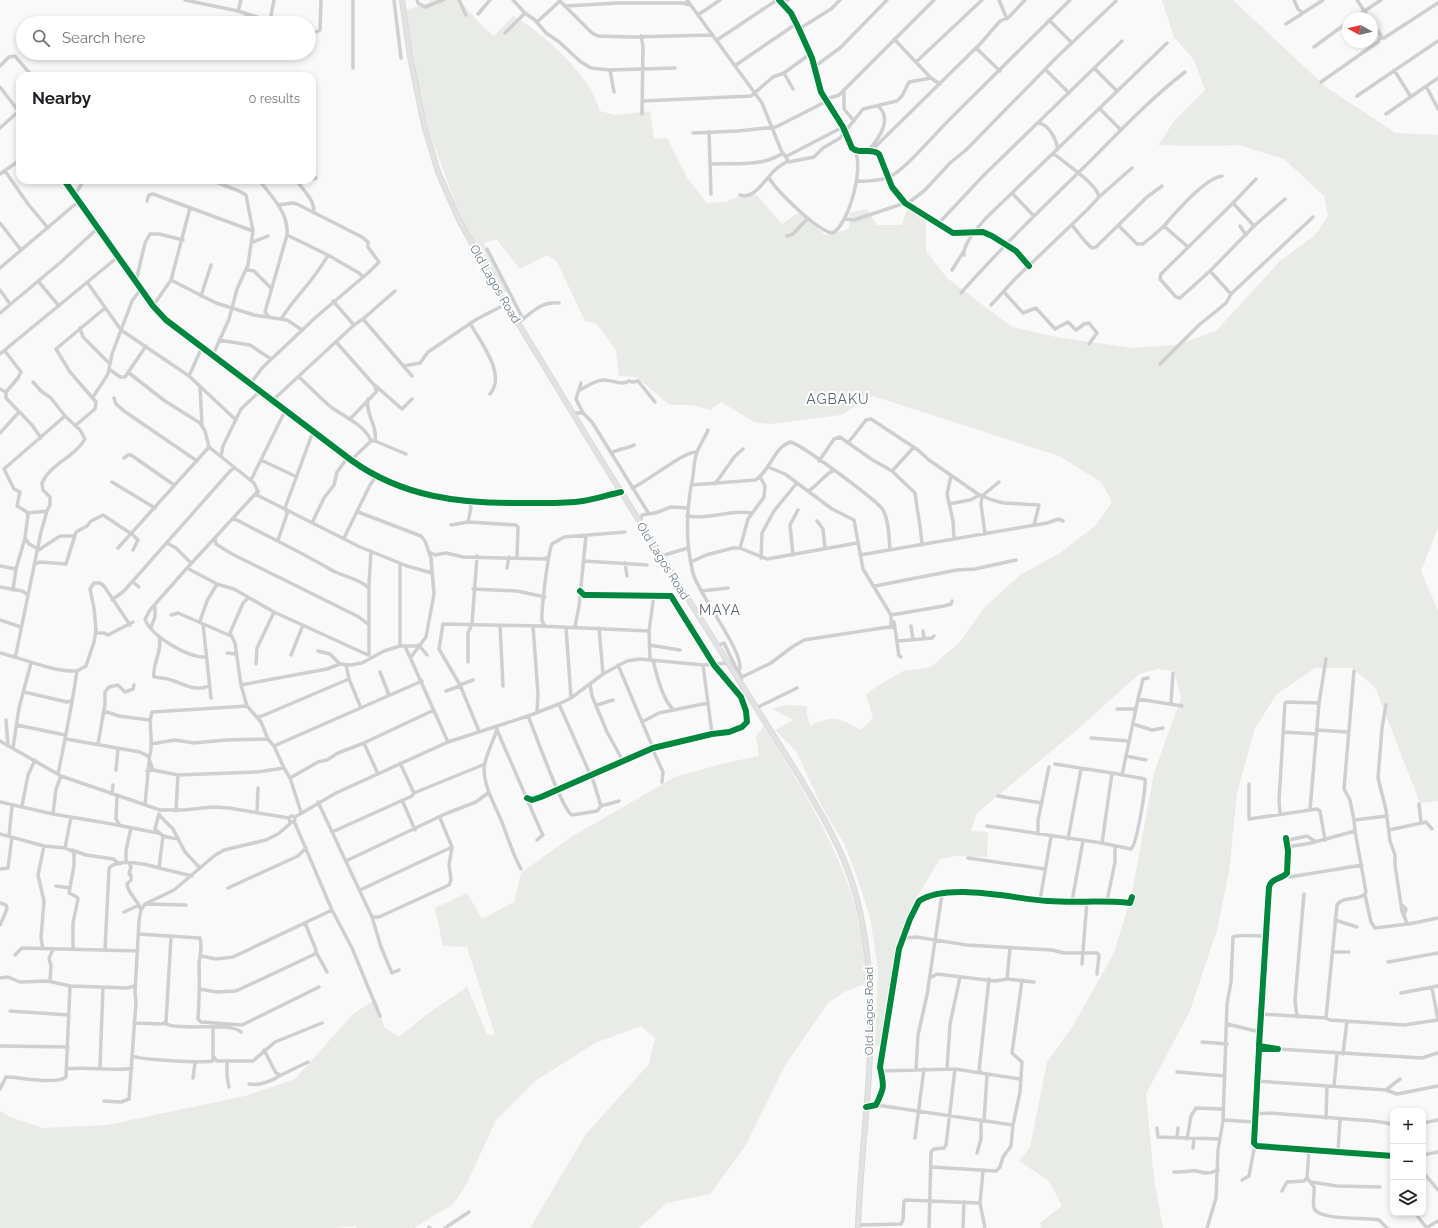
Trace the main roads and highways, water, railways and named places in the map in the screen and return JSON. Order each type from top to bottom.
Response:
[{"type":"main road","name":"Old Lagos Road","points":[[402,0],[418,104],[438,172],[459,220],[506,304],[717,646],[726,663],[806,788],[832,835],[844,861],[858,902],[867,946],[871,987],[871,1030],[858,1227]]},
{"type":"district","name":"AGBAKU","points":[[838,399]]},
{"type":"district","name":"MAYA","points":[[720,610]]}]
